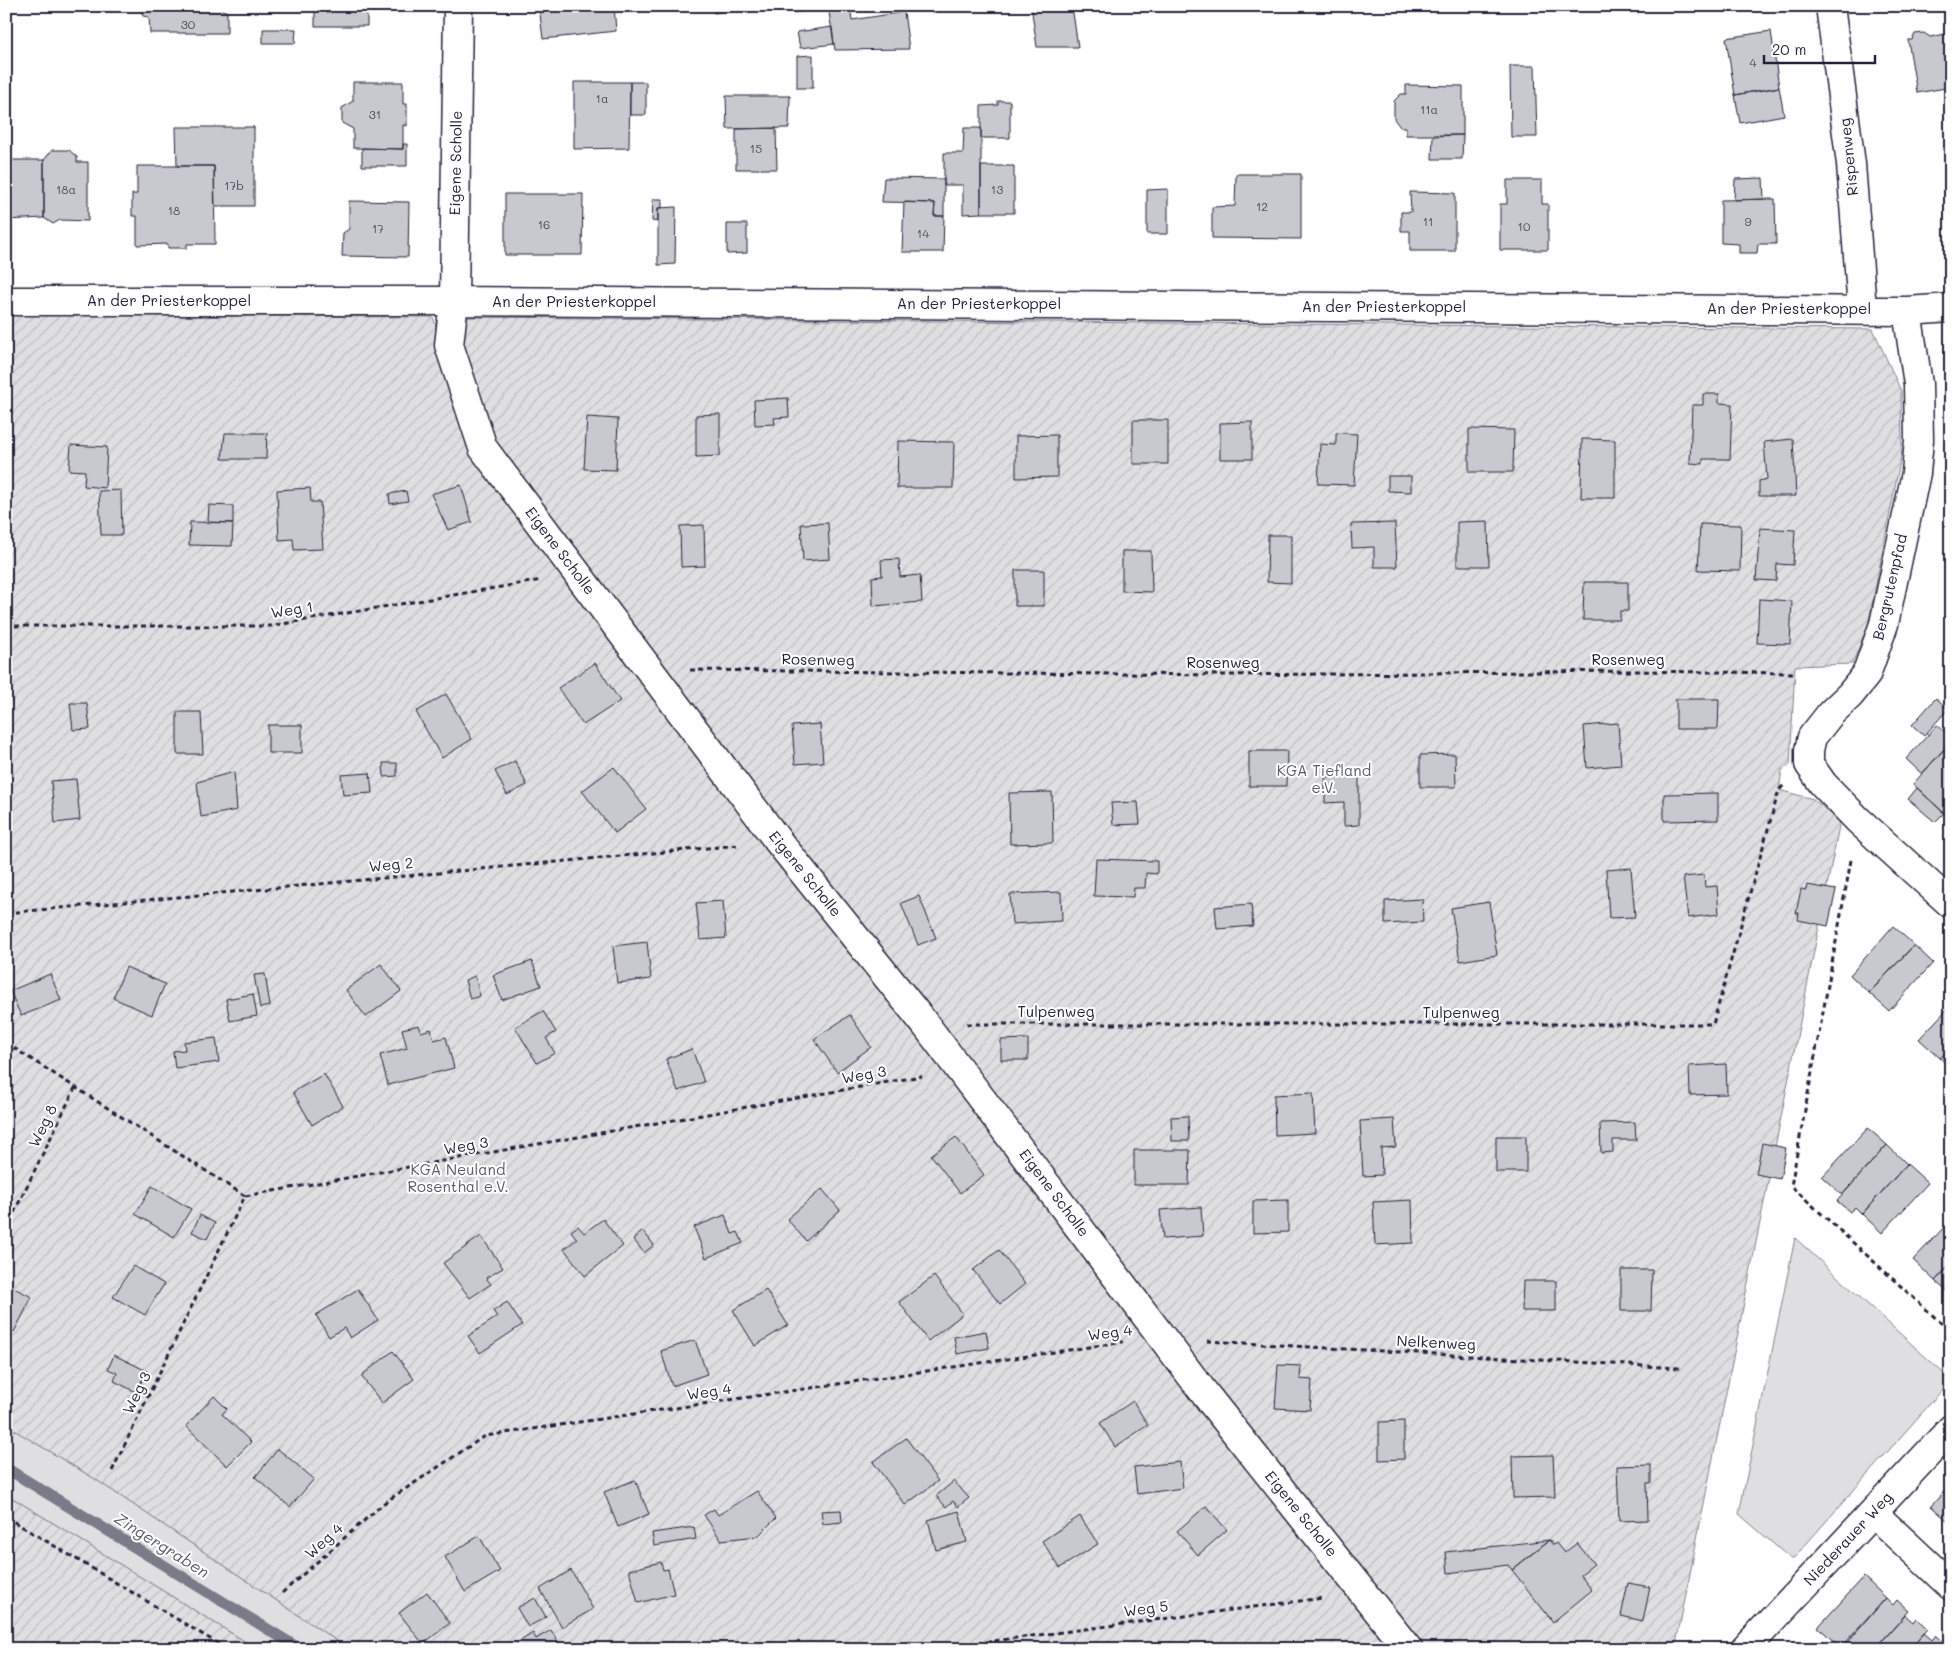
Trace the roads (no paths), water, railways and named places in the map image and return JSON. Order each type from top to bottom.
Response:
[{"type":"street","name":"Eigene Scholle","points":[[458,6],[454,301],[449,344],[484,448],[778,841],[925,1024],[1164,1340],[1408,1649]]},
{"type":"street","name":"Rispenweg","points":[[1830,6],[1851,164],[1862,309]]},
{"type":"street","name":"An der Priesterkoppel","points":[[6,301],[454,301],[1862,309],[1907,311],[1951,308]]},
{"type":"street","name":"Bergrutenpfad","points":[[1907,311],[1918,384],[1918,456],[1884,624],[1866,675],[1812,737],[1809,750],[1809,764],[1823,784],[1858,820],[1951,904]]},
{"type":"street","name":"Niederauer Weg","points":[[1745,1649],[1951,1429]]},
{"type":"street","points":[[1873,1513],[1951,1586]]},
{"type":"waterway","name":"Zingergraben","points":[[6,1468],[300,1649]]},
{"type":"park label","name":"KGA Tiefland e.V.","points":[[1324,780]]},
{"type":"park label","name":"KGA Neuland Rosenthal e.V.","points":[[458,1178]]}]
